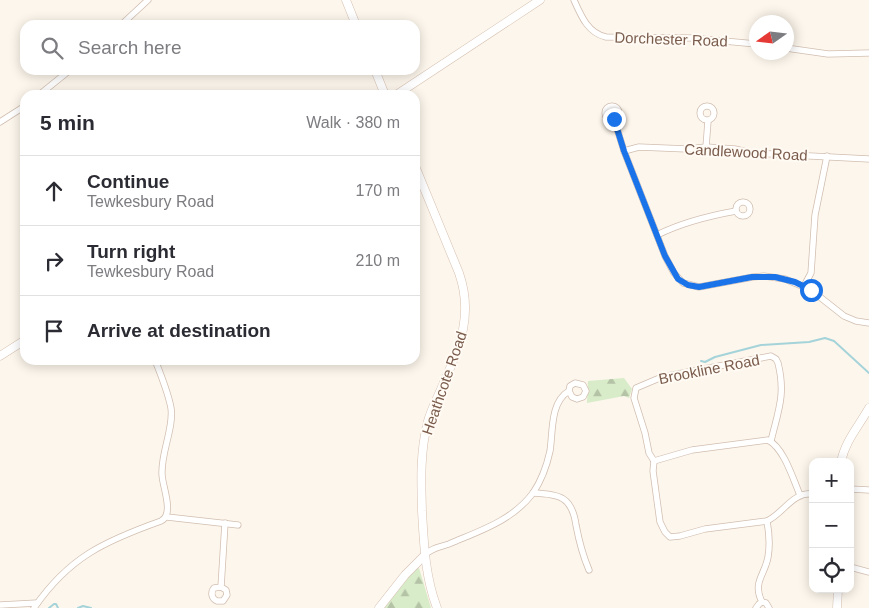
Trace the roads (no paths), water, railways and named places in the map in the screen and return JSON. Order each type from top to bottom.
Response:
[{"type":"street","points":[[126,20],[148,0]]},
{"type":"street","points":[[346,0],[354,20]]},
{"type":"street","points":[[404,90],[540,0]]},
{"type":"street","name":"Dorchester Road","points":[[574,0],[588,26],[596,34],[606,37],[692,38],[749,43]]},
{"type":"street","points":[[794,49],[828,54],[869,53]]},
{"type":"street","points":[[45,90],[64,75]]},
{"type":"street","points":[[377,75],[383,90]]},
{"type":"street","points":[[0,122],[20,109]]},
{"type":"street","points":[[614,119],[624,151],[657,235],[674,274],[683,283],[699,287],[764,276],[785,279],[804,286],[844,316],[869,324]]},
{"type":"street","points":[[706,148],[708,121]]},
{"type":"street","name":"Candlewood Road","points":[[624,151],[639,147],[706,148],[869,159]]},
{"type":"street","points":[[804,286],[811,273],[816,215],[827,156]]},
{"type":"street","name":"Heathcote Road","points":[[420,178],[459,273],[465,290],[466,305],[466,320],[458,350],[429,418],[422,447],[421,475],[425,555],[428,580],[437,608]]},
{"type":"street","points":[[657,235],[694,220],[736,211]]},
{"type":"street","points":[[1,353],[20,343]]},
{"type":"street","name":"Brookline Road","points":[[654,461],[649,453],[634,398],[636,388],[662,377],[771,356],[776,359],[778,364],[782,391],[780,410],[771,441]]},
{"type":"street","points":[[0,605],[36,606],[60,574],[78,560],[120,536],[161,521],[166,517],[168,509],[162,480],[162,467],[171,412],[157,365]]},
{"type":"street","points":[[379,608],[405,575],[429,550],[500,522],[533,493],[547,464],[558,403],[564,394],[569,391]]},
{"type":"street","points":[[841,458],[850,436],[869,408]]},
{"type":"street","points":[[800,495],[792,472],[771,441],[764,440],[692,450],[654,461],[653,471],[660,522],[664,532],[670,536],[680,536],[705,529],[767,521],[800,495],[809,494]]},
{"type":"street","points":[[854,489],[869,490]]},
{"type":"street","points":[[533,493],[560,496],[569,503],[574,512],[583,556],[589,570]]},
{"type":"street","points":[[166,517],[238,525]]},
{"type":"street","points":[[767,521],[769,550],[768,559],[759,579],[759,596],[762,602],[766,603],[769,608]]},
{"type":"street","points":[[221,587],[225,523]]},
{"type":"street","points":[[854,568],[869,572]]},
{"type":"street","points":[[837,608],[838,593]]},
{"type":"street","points":[[756,608],[762,602]]},
{"type":"waterway","points":[[701,361],[705,362],[715,357],[761,345],[809,342],[825,338],[834,341],[869,373]]},
{"type":"waterway","points":[[49,608],[54,604],[58,608]]},
{"type":"waterway","points":[[78,608],[83,606],[91,608]]}]
